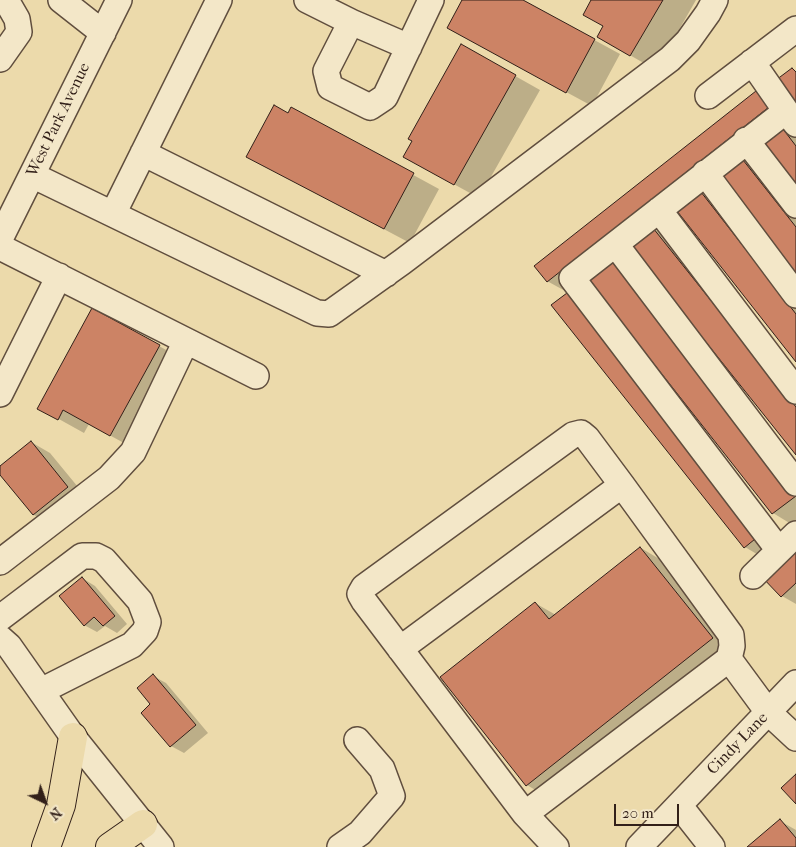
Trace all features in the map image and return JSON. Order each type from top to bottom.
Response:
[{"type":"main road","points":[[46,847],[59,813],[73,736]]},
{"type":"main road","points":[[110,847],[143,824]]},
{"type":"street","points":[[0,59],[19,32],[17,19],[6,0]]},
{"type":"street","points":[[61,0],[102,33]]},
{"type":"street","name":"West Park Avenue","points":[[1,237],[119,0]]},
{"type":"street","points":[[112,214],[219,0]]},
{"type":"street","points":[[307,0],[351,22],[409,47]]},
{"type":"street","points":[[351,22],[326,71],[330,87],[370,107],[385,97],[431,0]]},
{"type":"street","points":[[32,175],[317,313],[329,314],[386,274],[670,59],[688,41],[715,0]]},
{"type":"street","points":[[708,96],[796,29]]},
{"type":"street","points":[[752,62],[791,117],[746,140],[572,278],[787,541],[753,576]]},
{"type":"street","points":[[746,140],[796,204]]},
{"type":"street","points":[[142,153],[386,274]]},
{"type":"street","points":[[705,173],[796,296]]},
{"type":"street","points":[[659,210],[796,391]]},
{"type":"street","points":[[1,237],[59,276],[256,376]]},
{"type":"street","points":[[616,245],[796,483]]},
{"type":"street","points":[[1,389],[59,276]]},
{"type":"street","points":[[3,553],[110,478],[133,452],[186,341]]},
{"type":"street","points":[[525,814],[729,659],[732,646],[731,635],[622,485],[587,438],[581,433],[573,435],[364,587],[360,594],[525,814],[556,847]]},
{"type":"street","points":[[400,649],[622,485]]},
{"type":"street","points":[[0,618],[82,556],[96,556],[104,560],[140,601],[148,622],[145,631],[132,645],[41,691]]},
{"type":"street","points":[[3,638],[73,736],[161,847]]},
{"type":"street","points":[[729,659],[768,712],[796,738]]},
{"type":"street","name":"Cindy Lane","points":[[639,847],[796,683]]},
{"type":"street","points":[[340,847],[360,833],[392,796],[382,770],[357,740]]},
{"type":"street","points":[[679,805],[712,847]]},
{"type":"building","points":[[462,0],[523,0],[595,39],[566,93],[447,28]]},
{"type":"building","points":[[591,0],[663,0],[630,56],[597,37],[603,26],[583,15]]},
{"type":"building","points":[[461,44],[516,75],[454,185],[403,157],[412,141],[408,139]]},
{"type":"building","points":[[792,68],[796,72],[796,106],[776,80]]},
{"type":"building","points":[[756,91],[769,107],[547,282],[534,266]]},
{"type":"building","points":[[274,105],[288,113],[291,107],[414,173],[384,229],[246,157]]},
{"type":"building","points":[[783,129],[796,146],[796,184],[764,145]]},
{"type":"building","points":[[743,160],[796,227],[796,275],[720,178]]},
{"type":"building","points":[[701,192],[796,314],[796,362],[677,211]]},
{"type":"building","points":[[653,228],[796,407],[796,455],[630,247]]},
{"type":"building","points":[[611,260],[796,496],[772,514],[587,279]]},
{"type":"building","points":[[567,293],[760,535],[744,548],[551,305]]},
{"type":"building","points":[[92,308],[160,345],[110,436],[63,410],[58,420],[37,409]]},
{"type":"building","points":[[31,441],[68,487],[33,515],[0,475],[0,466]]},
{"type":"building","points":[[796,541],[796,583],[781,597],[760,575]]},
{"type":"building","points":[[640,547],[713,638],[526,786],[440,677],[535,602],[549,619]]},
{"type":"building","points":[[82,577],[115,616],[103,626],[94,617],[84,626],[59,596]]},
{"type":"building","points":[[153,674],[196,725],[170,747],[141,713],[150,704],[137,688]]},
{"type":"building","points":[[796,774],[796,804],[781,788]]},
{"type":"building","points":[[780,819],[796,838],[796,847],[747,847]]}]
